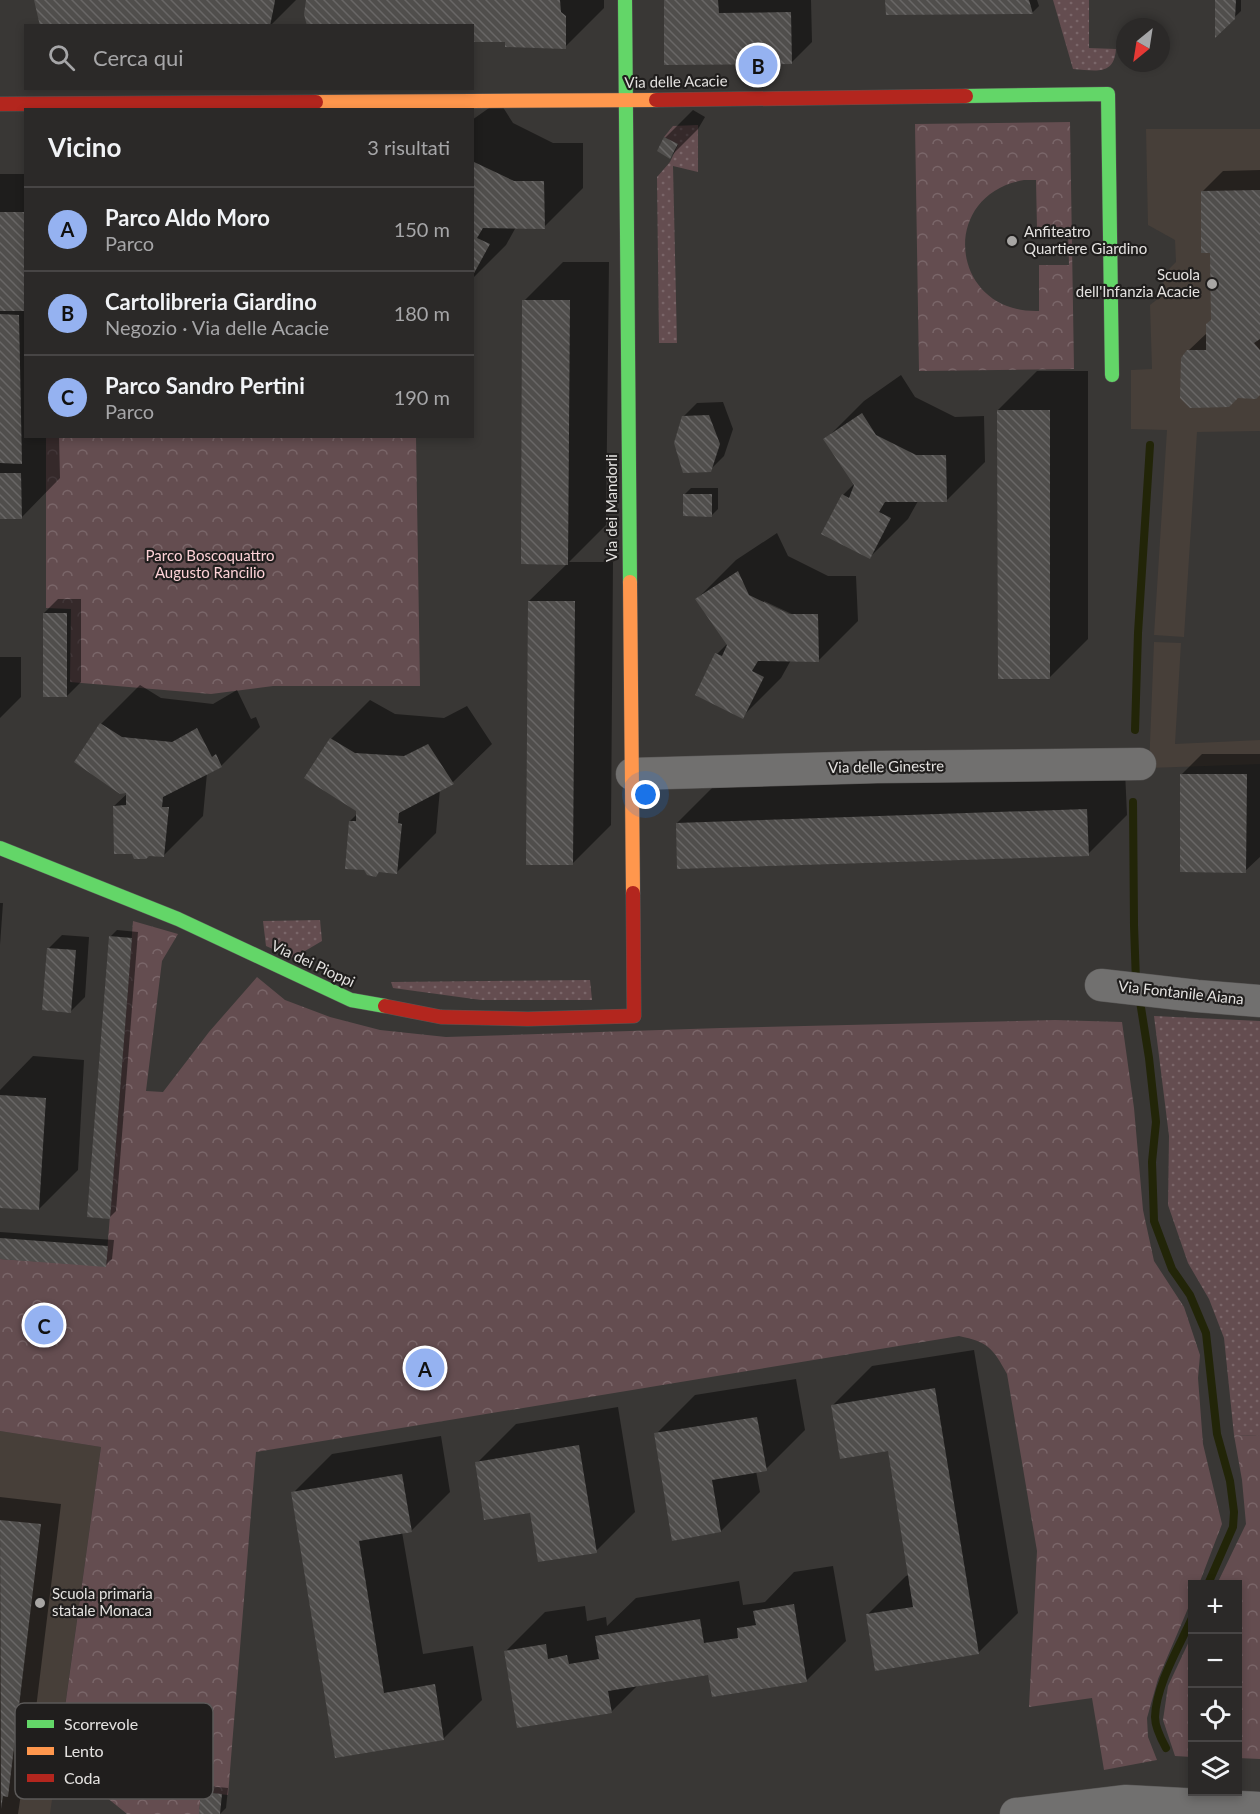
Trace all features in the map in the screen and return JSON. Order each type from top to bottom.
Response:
[{"type":"street","name":"Via dei Mandorli","points":[[625,0],[634,1016]]},
{"type":"street","name":"Via delle Acacie","points":[[0,104],[1108,94],[1112,375]]},
{"type":"street","name":"Via delle Ginestre","points":[[632,774],[877,767],[1140,764]]},
{"type":"street","name":"Via dei Pioppi","points":[[0,848],[178,919],[351,1000],[441,1017],[528,1019],[634,1016]]},
{"type":"street","name":"Via Fontanile Aiana","points":[[1101,985],[1260,1001]]},
{"type":"street","points":[[1016,1814],[1126,1801],[1260,1808]]},
{"type":"shaded area","name":"Scuola dell'Infanzia Acacie","points":[[1146,129],[1260,129],[1260,431],[1197,432],[1184,637],[1154,635],[1167,430],[1131,429],[1131,370],[1152,369],[1150,305],[1164,294],[1163,275],[1176,262],[1175,240],[1148,225]]},
{"type":"shaded area","points":[[1154,642],[1181,643],[1175,744],[1260,740],[1260,764],[1149,768]]},
{"type":"shaded area","name":"Scuola primaria statale Monaca","points":[[0,1431],[101,1447],[65,1703],[15,1703],[15,1799],[52,1799],[50,1814],[0,1814]]},
{"type":"green space","points":[[1053,0],[1089,0],[1089,48],[1116,49],[1114,58],[1107,68],[1102,70],[1073,69]]},
{"type":"green space","points":[[1070,122],[1074,369],[919,371],[915,124]],"holes":[[[1024,180],[1036,180],[1037,229],[1068,229],[1069,265],[1039,265],[1039,311],[1009,307],[987,294],[972,275],[966,252],[967,229],[977,207],[996,190]]]},
{"type":"green space","points":[[698,125],[698,172],[673,166],[677,343],[659,343],[657,177],[670,162],[678,145],[664,137],[673,126]]},
{"type":"green space","name":"Parco Boscoquattro Augusto Rancilio","points":[[46,438],[416,438],[420,686],[273,686],[211,694],[70,682],[71,609],[46,608]]},
{"type":"green space","points":[[320,920],[322,941],[293,958],[266,946],[263,921]]},
{"type":"green space","points":[[133,921],[178,934],[162,961],[146,1091],[163,1092],[209,1032],[257,977],[285,1000],[330,1017],[380,1030],[446,1037],[1055,1020],[1122,1022],[1134,1108],[1143,1210],[1154,1261],[1184,1307],[1200,1355],[1198,1378],[1203,1444],[1222,1524],[1201,1580],[1188,1580],[1188,1608],[1158,1679],[1147,1718],[1148,1737],[1157,1760],[1104,1770],[1092,1698],[1029,1707],[1037,1551],[1007,1374],[989,1348],[977,1341],[959,1336],[256,1452],[228,1795],[213,1793],[213,1703],[66,1703],[101,1447],[0,1431],[0,1259],[106,1266]]},
{"type":"green space","points":[[590,980],[592,1000],[481,1000],[393,988],[391,982]]},
{"type":"green space","points":[[1154,1016],[1260,1021],[1260,1436],[1234,1435],[1224,1338],[1209,1299],[1188,1263],[1168,1205],[1169,1136]]},
{"type":"green space","points":[[1234,1435],[1260,1436],[1260,1759],[1242,1758],[1242,1580],[1219,1580],[1246,1524],[1242,1480]]},
{"type":"green space","points":[[1188,1644],[1188,1757],[1175,1756],[1163,1720],[1168,1686]]},
{"type":"green space","points":[[109,1799],[200,1799],[199,1814],[127,1814]]},
{"type":"building","points":[[34,0],[275,0],[270,24],[40,24]]},
{"type":"building","points":[[306,0],[560,0],[561,12],[566,16],[566,49],[505,47],[505,42],[474,42],[474,24],[306,24],[304,14]]},
{"type":"building","points":[[664,0],[718,0],[719,13],[791,12],[792,64],[664,65]]},
{"type":"building","points":[[885,0],[1029,0],[1033,14],[886,15]]},
{"type":"building","points":[[1215,0],[1236,0],[1235,19],[1215,38]]},
{"type":"building","points":[[664,137],[678,144],[670,159],[657,151]]},
{"type":"building","points":[[474,162],[514,181],[544,181],[545,229],[483,228],[477,238],[490,244],[474,273]]},
{"type":"building","points":[[1260,190],[1260,339],[1254,343],[1260,350],[1260,395],[1256,399],[1238,398],[1229,407],[1190,408],[1180,398],[1181,358],[1187,350],[1206,350],[1206,324],[1211,320],[1210,253],[1201,253],[1201,191]]},
{"type":"building","points":[[0,212],[24,212],[24,311],[0,311]]},
{"type":"building","points":[[522,300],[570,300],[568,565],[521,564]]},
{"type":"building","points":[[0,314],[19,315],[22,464],[0,463]]},
{"type":"building","points":[[997,410],[1050,410],[1050,679],[998,679]]},
{"type":"building","points":[[862,413],[876,435],[916,455],[946,455],[947,502],[885,502],[879,512],[891,518],[870,559],[821,534],[842,494],[849,498],[854,485],[823,439]]},
{"type":"building","points":[[709,415],[720,444],[711,472],[683,473],[674,443],[682,416]]},
{"type":"building","points":[[0,473],[21,473],[22,519],[0,519]]},
{"type":"building","points":[[683,494],[712,494],[712,517],[683,516]]},
{"type":"building","points":[[738,571],[749,595],[789,614],[818,614],[819,662],[758,661],[752,671],[764,677],[743,719],[695,695],[715,653],[722,656],[727,645],[695,599]]},
{"type":"building","points":[[528,601],[575,601],[573,865],[526,865]]},
{"type":"building","points":[[43,613],[67,613],[67,697],[43,697]]},
{"type":"building","points":[[100,723],[122,737],[172,742],[197,728],[212,757],[216,754],[222,767],[163,797],[162,807],[169,807],[164,857],[149,856],[146,859],[134,859],[132,854],[114,854],[113,806],[126,805],[126,793],[120,794],[74,762]]},
{"type":"building","points":[[330,738],[355,753],[404,756],[428,744],[454,784],[399,813],[398,823],[402,824],[397,874],[379,872],[376,877],[367,875],[364,870],[345,869],[349,821],[356,821],[356,811],[304,778]]},
{"type":"building","points":[[1180,774],[1247,774],[1246,873],[1180,872]]},
{"type":"building","points":[[1087,809],[1089,856],[677,869],[676,823]]},
{"type":"building","points":[[109,936],[132,938],[110,1219],[87,1217]]},
{"type":"building","points":[[47,948],[76,950],[71,1013],[42,1010]]},
{"type":"building","points":[[0,1095],[46,1098],[39,1210],[0,1208]]},
{"type":"building","points":[[0,1238],[108,1246],[106,1267],[0,1259]]},
{"type":"building","points":[[935,1388],[979,1654],[875,1671],[866,1614],[913,1607],[888,1451],[840,1459],[831,1405]]},
{"type":"building","points":[[757,1417],[767,1471],[712,1480],[721,1532],[672,1541],[654,1433]]},
{"type":"building","points":[[579,1445],[597,1553],[538,1562],[530,1513],[484,1520],[475,1462]]},
{"type":"building","points":[[402,1474],[412,1532],[359,1541],[384,1693],[435,1684],[444,1740],[335,1758],[291,1492]]},
{"type":"building","points":[[0,1520],[41,1524],[19,1703],[15,1703],[15,1739],[8,1797],[3,1796],[1,1809]]},
{"type":"building","points":[[794,1604],[807,1682],[712,1697],[708,1675],[608,1691],[612,1713],[517,1728],[504,1651],[546,1644],[548,1659],[567,1655],[569,1664],[599,1659],[595,1636],[700,1619],[704,1643],[738,1638],[737,1628],[756,1625],[753,1611]]},
{"type":"building","points":[[213,1793],[222,1794],[220,1814],[199,1814],[200,1799],[213,1799]]},
{"type":"waterway","points":[[1135,730],[1138,633],[1150,445]]},
{"type":"waterway","points":[[1133,802],[1136,982]]},
{"type":"waterway","points":[[1139,995],[1156,1122],[1152,1162],[1154,1221],[1172,1269],[1190,1295],[1206,1333],[1217,1434],[1230,1481],[1234,1512],[1233,1527],[1210,1580]]},
{"type":"waterway","points":[[1166,1748],[1156,1725],[1156,1705],[1169,1666],[1188,1626]]},
{"type":"traffic: fast","points":[[625,0],[630,582]]},
{"type":"traffic: fast","points":[[966,96],[1108,94],[1112,375]]},
{"type":"traffic: fast","points":[[0,848],[178,919],[351,1000],[385,1006]]},
{"type":"traffic: slow","points":[[316,102],[656,100]]},
{"type":"traffic: slow","points":[[630,582],[633,893]]},
{"type":"traffic: jam","points":[[656,100],[966,96]]},
{"type":"traffic: jam","points":[[0,104],[316,102]]},
{"type":"traffic: jam","points":[[385,1006],[441,1017],[528,1019],[634,1016],[633,893]]},
{"type":"place","name":"Cartolibreria Giardino","points":[[758,65]]},
{"type":"place","name":"Anfiteatro Quartiere Giardino","points":[[1012,241]]},
{"type":"place","name":"Scuola dell'Infanzia Acacie","points":[[1212,284]]},
{"type":"place","name":"Parco Sandro Pertini","points":[[44,1325]]},
{"type":"place","name":"Parco Aldo Moro","points":[[425,1368]]},
{"type":"place","name":"Scuola primaria statale Monaca","points":[[40,1603]]}]
